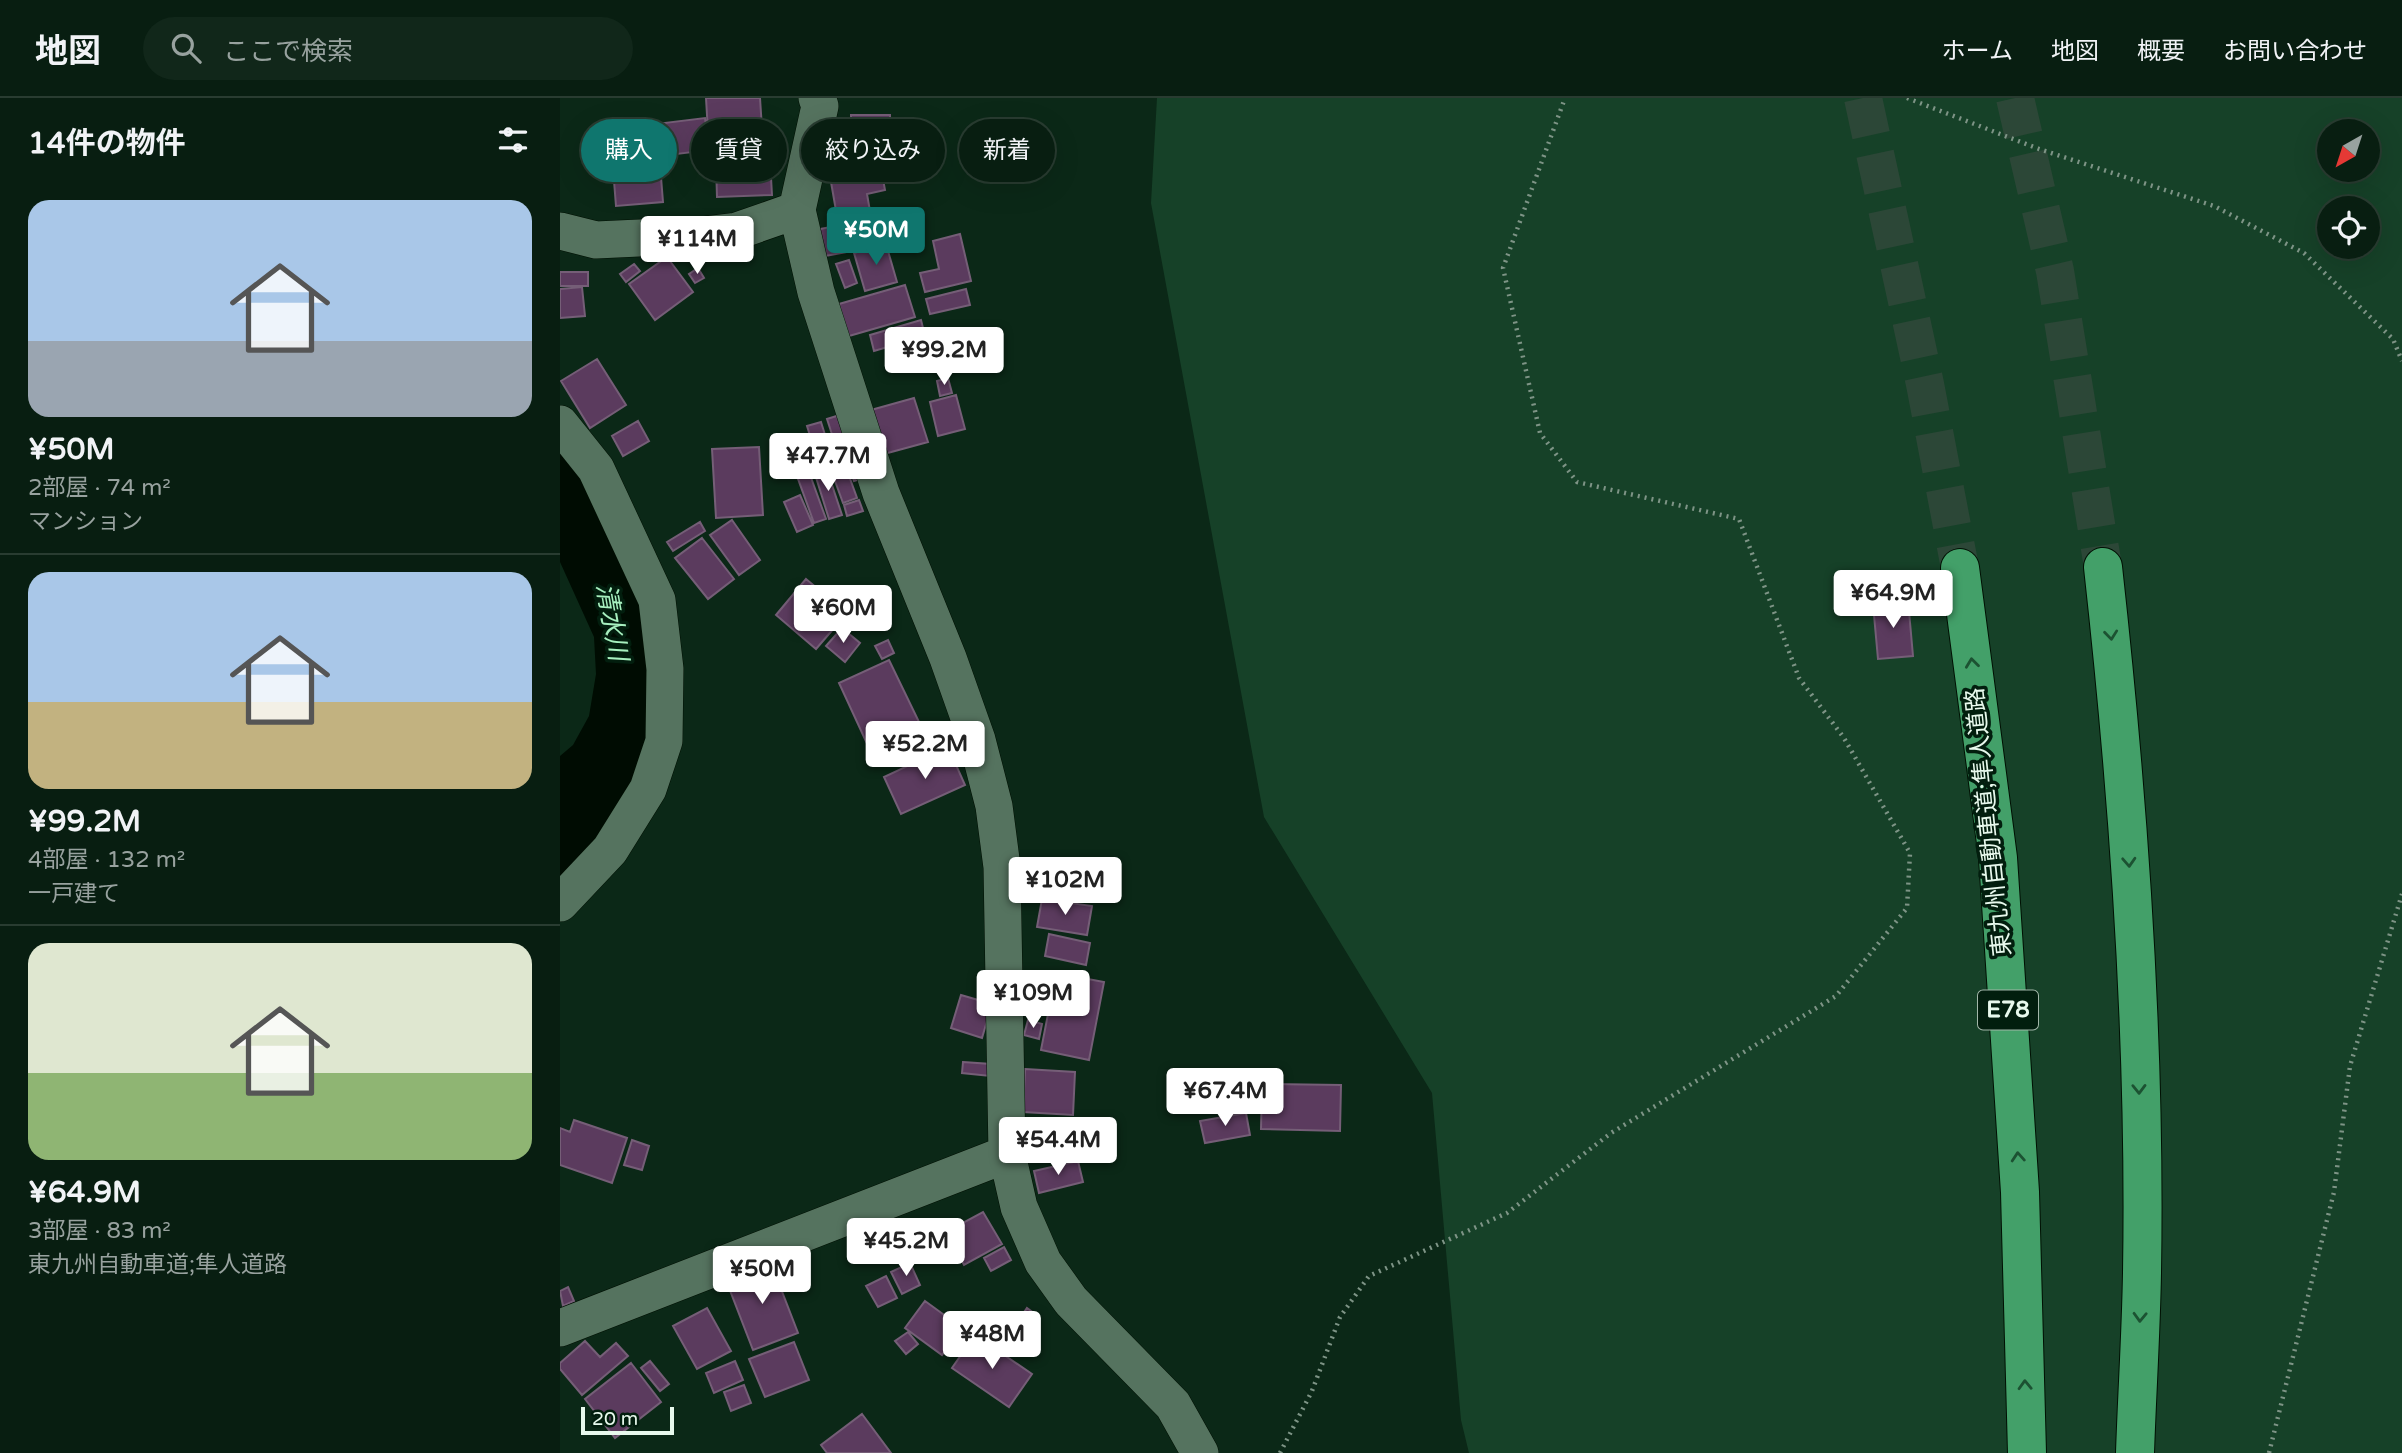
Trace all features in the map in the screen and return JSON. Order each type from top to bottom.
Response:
[{"type":"highway","name":"東九州自動車道;隼人道路","points":[[1960,568],[1998,858],[2020,1192],[2027,1453]]},
{"type":"highway","points":[[2104,568],[2120,720],[2139,1030],[2142,1272],[2135,1453]]},
{"type":"street","points":[[817,98],[820,106],[797,210],[816,292],[873,471],[912,576],[948,658],[977,740],[994,806],[1002,867],[1007,1154],[1019,1207],[1043,1262],[1071,1301],[1173,1405],[1200,1453]]},
{"type":"street","points":[[560,231],[596,240],[704,235],[737,231],[797,210]]},
{"type":"street","points":[[560,424],[596,469],[657,600],[665,670],[664,741],[648,789],[610,850],[560,902]]},
{"type":"street","points":[[560,1328],[1007,1154]]},
{"type":"path","points":[[1280,1453],[1312,1391],[1340,1317],[1369,1276],[1507,1213],[1611,1133],[1836,996],[1907,908],[1910,853],[1844,737],[1799,678],[1739,519],[1577,482],[1540,433],[1503,268],[1565,98]]},
{"type":"path","points":[[1907,98],[2039,149],[2214,206],[2304,253],[2393,339],[2402,361]]},
{"type":"path","points":[[2269,1453],[2334,1192],[2350,1066],[2402,894]]},
{"type":"green space","points":[[1157,98],[2402,98],[2402,1453],[1469,1453],[1461,1420],[1432,1093],[1264,817],[1151,203]]},
{"type":"water","name":"清水川","points":[[560,439],[631,567],[651,643],[646,758],[621,815],[560,888],[560,756],[573,745],[589,716],[596,674],[594,637],[560,562]]},
{"type":"building","points":[[706,98],[760,98],[761,119],[707,119]]},
{"type":"building","points":[[851,115],[890,115],[890,119],[851,119]]},
{"type":"building","points":[[691,120],[691,152],[677,154],[677,121]]},
{"type":"building","points":[[614,182],[661,182],[663,202],[616,206]]},
{"type":"building","points":[[717,182],[771,182],[772,195],[717,197]]},
{"type":"building","points":[[831,182],[884,182],[885,190],[867,194],[871,217],[838,222]]},
{"type":"building","points":[[842,225],[847,252],[814,258],[809,231]]},
{"type":"building","points":[[960,234],[971,281],[925,292],[920,273],[939,269],[933,241]]},
{"type":"building","points":[[886,244],[897,282],[865,291],[854,253]]},
{"type":"building","points":[[667,257],[693,292],[655,320],[629,284]]},
{"type":"building","points":[[849,260],[857,283],[845,288],[836,264]]},
{"type":"building","points":[[634,264],[640,271],[626,282],[620,274]]},
{"type":"building","points":[[698,268],[704,278],[695,283],[689,274]]},
{"type":"building","points":[[560,272],[588,272],[588,286],[560,286]]},
{"type":"building","points":[[905,285],[915,317],[849,336],[839,304]]},
{"type":"building","points":[[582,287],[585,316],[560,318],[560,289]]},
{"type":"building","points":[[966,289],[970,305],[930,314],[926,299]]},
{"type":"building","points":[[921,320],[925,336],[874,351],[870,335]]},
{"type":"building","points":[[597,359],[626,405],[590,428],[561,381]]},
{"type":"building","points":[[948,378],[952,393],[940,396],[937,381]]},
{"type":"building","points":[[956,395],[965,429],[938,436],[930,402]]},
{"type":"building","points":[[914,398],[928,442],[884,454],[871,410]]},
{"type":"building","points":[[843,414],[855,450],[839,456],[827,419]]},
{"type":"building","points":[[638,421],[649,441],[623,456],[612,436]]},
{"type":"building","points":[[821,422],[826,438],[812,442],[807,426]]},
{"type":"building","points":[[829,442],[833,457],[816,460],[813,446]]},
{"type":"building","points":[[759,447],[763,515],[716,518],[712,449]]},
{"type":"building","points":[[844,462],[857,498],[843,503],[830,467]]},
{"type":"building","points":[[859,464],[863,478],[854,481],[849,467]]},
{"type":"building","points":[[826,467],[842,515],[829,519],[814,471]]},
{"type":"building","points":[[809,472],[826,519],[814,523],[797,476]]},
{"type":"building","points":[[800,495],[813,525],[797,532],[784,502]]},
{"type":"building","points":[[859,500],[863,511],[847,516],[844,505]]},
{"type":"building","points":[[732,520],[760,560],[739,575],[710,535]]},
{"type":"building","points":[[700,522],[705,531],[673,551],[667,542]]},
{"type":"building","points":[[702,538],[734,579],[708,599],[675,558]]},
{"type":"building","points":[[806,579],[847,613],[816,649],[776,615]]},
{"type":"building","points":[[1908,600],[1913,656],[1878,659],[1873,604]]},
{"type":"building","points":[[842,628],[860,643],[845,662],[826,646]]},
{"type":"building","points":[[888,640],[894,653],[882,659],[875,646]]},
{"type":"building","points":[[889,660],[920,724],[869,748],[839,683]]},
{"type":"building","points":[[948,747],[965,785],[901,814],[884,777]]},
{"type":"building","points":[[1042,899],[1092,906],[1087,935],[1037,927]]},
{"type":"building","points":[[1049,934],[1090,943],[1086,965],[1045,956]]},
{"type":"building","points":[[1056,973],[1104,982],[1089,1060],[1041,1050]]},
{"type":"building","points":[[961,995],[992,1004],[982,1038],[951,1028]]},
{"type":"building","points":[[1028,1020],[1042,1024],[1039,1039],[1024,1035]]},
{"type":"building","points":[[963,1062],[991,1064],[990,1076],[962,1073]]},
{"type":"building","points":[[1025,1069],[1075,1072],[1073,1115],[1023,1112]]},
{"type":"building","points":[[1262,1084],[1341,1085],[1340,1131],[1261,1129]]},
{"type":"building","points":[[1246,1113],[1250,1135],[1205,1143],[1200,1121]]},
{"type":"building","points":[[574,1120],[627,1138],[612,1183],[560,1165],[560,1128],[570,1132]]},
{"type":"building","points":[[632,1140],[649,1146],[642,1170],[624,1165]]},
{"type":"building","points":[[1078,1161],[1083,1182],[1039,1193],[1034,1171]]},
{"type":"building","points":[[983,1212],[1002,1244],[964,1265],[946,1232]]},
{"type":"building","points":[[1004,1247],[1011,1260],[991,1271],[984,1258]]},
{"type":"building","points":[[771,1263],[798,1333],[753,1350],[726,1280]]},
{"type":"building","points":[[910,1263],[920,1285],[902,1294],[891,1272]]},
{"type":"building","points":[[886,1276],[897,1298],[878,1307],[866,1286]]},
{"type":"building","points":[[568,1287],[574,1301],[563,1306],[560,1291]]},
{"type":"building","points":[[925,1301],[962,1328],[942,1355],[905,1328]]},
{"type":"building","points":[[707,1308],[731,1351],[697,1369],[673,1326]]},
{"type":"building","points":[[1027,1308],[1038,1316],[1025,1336],[1013,1328]]},
{"type":"building","points":[[908,1332],[918,1344],[906,1354],[895,1341]]},
{"type":"building","points":[[975,1335],[1032,1374],[1009,1407],[952,1368]]},
{"type":"building","points":[[585,1341],[600,1357],[616,1343],[628,1356],[582,1395],[560,1369],[560,1363]]},
{"type":"building","points":[[794,1342],[809,1380],[765,1397],[749,1359]]},
{"type":"building","points":[[650,1361],[669,1384],[660,1391],[641,1368]]},
{"type":"building","points":[[735,1361],[743,1380],[714,1393],[706,1373]]},
{"type":"building","points":[[631,1363],[661,1402],[615,1438],[585,1399]]},
{"type":"building","points":[[744,1385],[751,1403],[731,1411],[724,1392]]},
{"type":"building","points":[[862,1414],[891,1453],[827,1453],[821,1445]]},
{"type":"tunnel","points":[[1863,98],[1925,384],[1960,568]]},
{"type":"tunnel","points":[[2015,98],[2055,271],[2103,567]]}]
